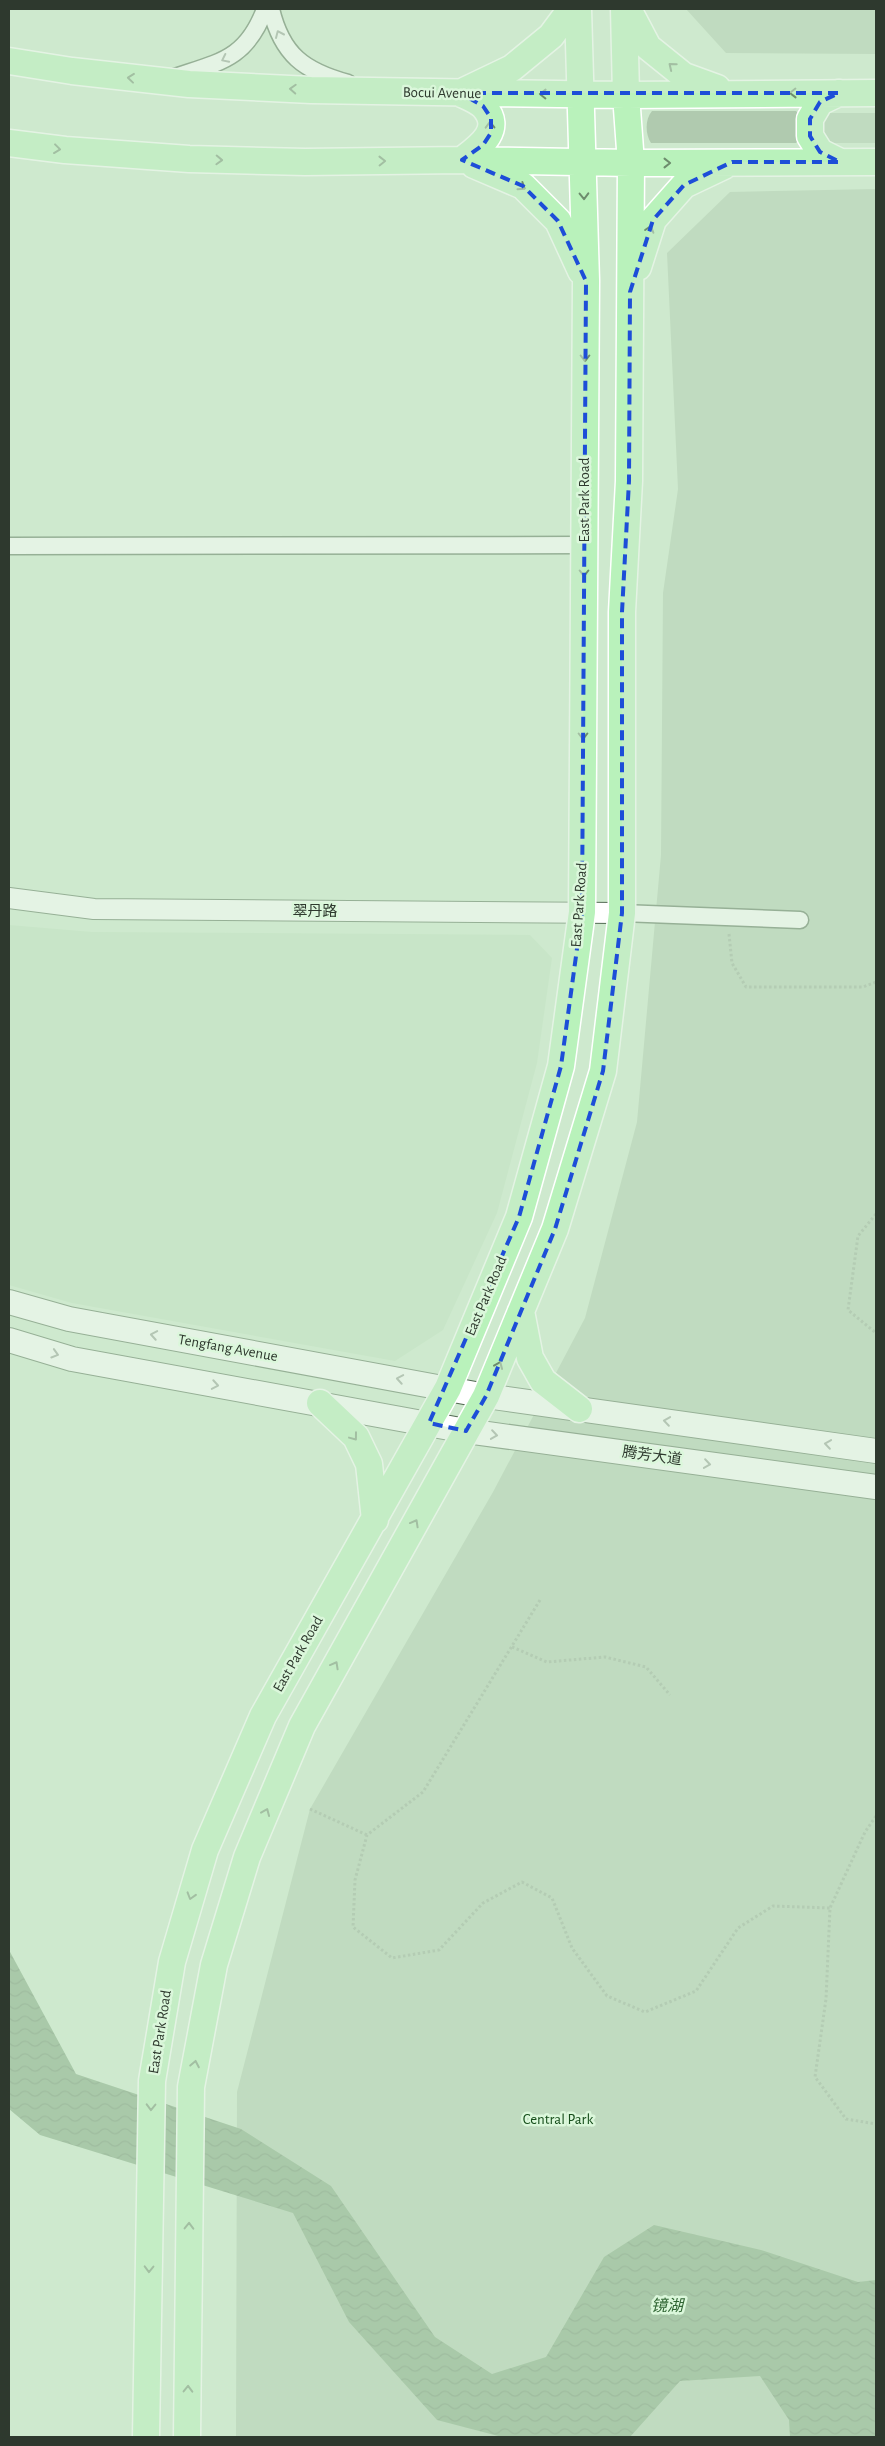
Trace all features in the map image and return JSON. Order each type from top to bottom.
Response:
[{"type":"main road","points":[[460,93],[512,68],[551,36],[571,9]]},
{"type":"main road","name":"East Park Road","points":[[146,2437],[152,2080],[172,1962],[205,1850],[263,1716],[448,1388],[519,1217],[561,1066],[582,912],[586,281],[584,162],[579,95],[578,9]]},
{"type":"main road","points":[[188,2437],[191,2087],[214,1965],[247,1857],[302,1726],[486,1396],[555,1229],[603,1071],[622,913],[622,612],[629,481],[631,163],[626,95],[624,9]]},
{"type":"main road","points":[[628,9],[648,47],[684,76],[732,94]]},
{"type":"main road","name":"Bocui Avenue","points":[[14,60],[160,81],[292,89],[579,95],[876,93]]},
{"type":"main road","points":[[460,93],[484,106],[491,118],[491,133],[483,145],[462,160]]},
{"type":"main road","points":[[839,93],[820,102],[810,120],[810,136],[820,152],[840,162]]},
{"type":"main road","points":[[9,143],[66,150],[189,159],[305,162],[462,160],[631,163],[876,162]]},
{"type":"main road","points":[[462,160],[523,186],[558,221],[586,281]]},
{"type":"main road","points":[[630,292],[653,220],[684,186],[732,162]]},
{"type":"main road","name":"Tengfang Avenue","points":[[9,1302],[68,1319],[448,1388]]},
{"type":"main road","points":[[521,1311],[530,1358],[543,1381],[580,1409]]},
{"type":"main road","points":[[9,1340],[72,1359],[429,1423]]},
{"type":"main road","points":[[448,1388],[486,1396],[876,1451]]},
{"type":"main road","points":[[320,1403],[356,1437],[369,1464],[375,1520]]},
{"type":"main road","name":"腾芳大道","points":[[429,1423],[466,1431],[876,1487]]},
{"type":"street","points":[[160,81],[219,62],[235,54],[247,43],[257,29],[264,9]]},
{"type":"street","points":[[271,9],[275,27],[292,56],[329,78],[377,91]]},
{"type":"street","points":[[9,546],[584,545]]},
{"type":"street","name":"翠丹路","points":[[9,898],[94,909],[622,913]]},
{"type":"street","points":[[622,913],[800,920]]},
{"type":"path","points":[[729,934],[732,963],[746,986],[863,987],[876,982]]},
{"type":"path","points":[[876,1214],[858,1236],[848,1310],[876,1332]]},
{"type":"path","points":[[540,1600],[423,1792],[367,1835],[355,1880],[353,1927],[392,1958],[440,1950],[483,1903],[522,1882],[552,1898],[572,1948],[607,1996],[645,2012],[696,1991],[738,1928],[773,1906],[830,1908]]},
{"type":"path","points":[[512,1647],[547,1662],[605,1657],[646,1667],[670,1695]]},
{"type":"path","points":[[310,1809],[367,1835]]},
{"type":"path","points":[[876,1816],[865,1832],[830,1908],[826,1999],[815,2077],[846,2119],[876,2124]]},
{"type":"highlighted area","points":[[460,93],[839,93],[820,102],[810,119],[810,136],[820,152],[840,162],[732,162],[684,185],[653,220],[630,292],[629,481],[622,612],[622,913],[603,1071],[555,1229],[486,1396],[466,1431],[429,1423],[519,1217],[561,1066],[582,912],[586,281],[558,221],[523,186],[462,160],[483,145],[491,133],[491,118],[483,106]]},
{"type":"shaded area","points":[[9,925],[92,932],[530,935],[552,958],[537,1063],[497,1213],[443,1330],[395,1361],[72,1303],[9,1285]]},
{"type":"green space","points":[[686,9],[876,9],[876,54],[726,53]]},
{"type":"green space","points":[[652,111],[796,111],[800,115],[800,138],[796,143],[651,143],[647,127],[648,118]]},
{"type":"green space","points":[[827,113],[876,113],[876,143],[828,143],[818,123]]},
{"type":"green space","name":"Central Park","points":[[876,189],[876,2437],[236,2437],[237,2092],[310,1809],[493,1492],[585,1318],[637,1122],[661,855],[663,593],[678,489],[667,253],[730,192]]},
{"type":"water","name":"镜湖","points":[[9,1950],[76,2074],[241,2129],[331,2186],[435,2337],[492,2374],[546,2357],[604,2257],[654,2225],[761,2250],[858,2282],[876,2280],[876,2437],[790,2437],[789,2420],[760,2376],[680,2381],[630,2437],[502,2437],[437,2420],[349,2322],[293,2213],[40,2135],[9,2109]]}]
